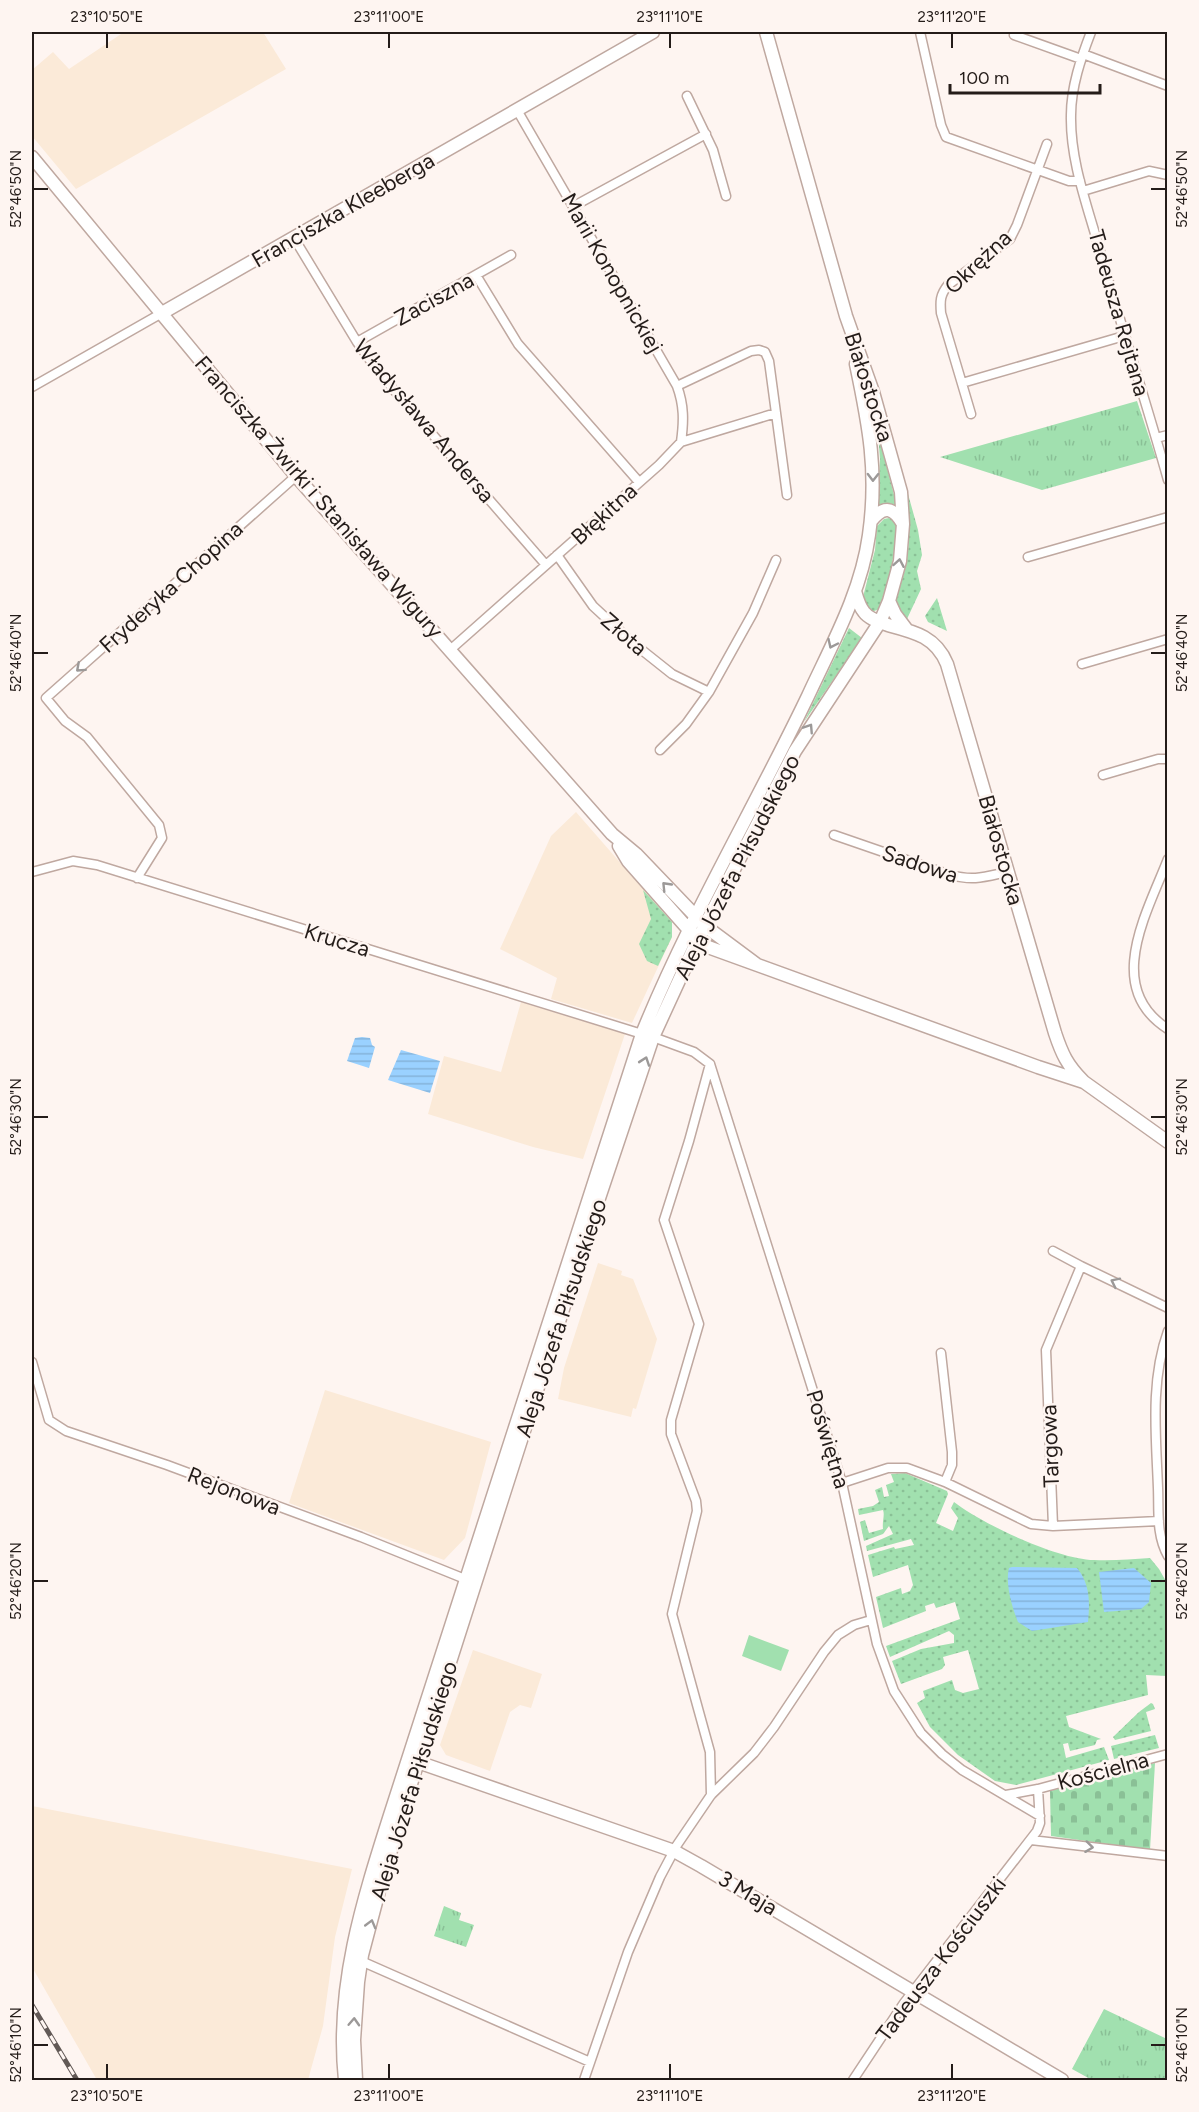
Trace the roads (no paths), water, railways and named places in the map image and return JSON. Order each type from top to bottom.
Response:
[{"type":"street","name":"Franciszka Kleeberga","points":[[32,387],[653,32]]},
{"type":"street","name":"Białostocka","points":[[766,32],[846,316],[873,392],[898,478],[903,524],[900,561],[889,601],[895,614],[908,630]]},
{"type":"street","points":[[920,32],[946,137],[1082,186],[1149,171],[1158,171],[1167,175]]},
{"type":"street","name":"Tadeusza Rejtana","points":[[1091,32],[1082,57],[1070,114],[1072,144],[1124,336],[1167,480]]},
{"type":"street","points":[[1014,35],[1167,86]]},
{"type":"street","points":[[687,96],[706,134],[726,196]]},
{"type":"street","name":"Marii Konopnickiej","points":[[517,110],[677,386],[683,403],[684,419],[681,442]]},
{"type":"street","points":[[574,206],[706,134]]},
{"type":"street","name":"Okrężna","points":[[971,414],[941,313],[940,301],[948,285],[1010,239],[1047,144]]},
{"type":"street","name":"Franciszka Żwirki i Stanisława Wigury","points":[[32,157],[296,476],[612,834],[689,930],[699,939],[714,950],[1084,1082],[1167,1142]]},
{"type":"street","name":"Władysława Andersa","points":[[294,238],[357,342],[380,374],[546,565]]},
{"type":"street","name":"Zaciszna","points":[[357,342],[511,255]]},
{"type":"street","points":[[476,275],[518,344],[639,482]]},
{"type":"street","name":"Białostocka","points":[[846,316],[871,436],[873,473],[871,521],[866,555],[855,591]]},
{"type":"street","points":[[962,383],[1124,336]]},
{"type":"street","points":[[677,386],[751,351],[765,352],[769,361],[788,495]]},
{"type":"street","points":[[681,442],[776,413]]},
{"type":"street","points":[[1156,438],[1167,435]]},
{"type":"street","name":"Błękitna","points":[[450,650],[660,465],[681,442]]},
{"type":"street","name":"Fryderyka Chopina","points":[[137,878],[162,838],[159,825],[87,737],[65,721],[46,698],[296,476]]},
{"type":"street","points":[[871,521],[882,511],[890,510],[896,513],[903,524]]},
{"type":"street","points":[[1028,557],[1167,517]]},
{"type":"street","name":"Złota","points":[[557,555],[593,606],[633,643],[672,674],[709,692]]},
{"type":"street","points":[[660,750],[686,724],[709,692],[753,614],[776,560]]},
{"type":"street","points":[[855,591],[864,613],[880,622]]},
{"type":"street","name":"Aleja Józefa Piłsudskiego","points":[[356,2080],[354,2026],[361,1961],[414,1760],[471,1581],[591,1223],[648,1036],[689,930],[786,743],[855,591]]},
{"type":"street","name":"Aleja Józefa Piłsudskiego","points":[[648,1036],[795,751],[880,622],[889,601]]},
{"type":"street","name":"Białostocka","points":[[880,622],[908,630],[933,642],[942,651],[948,664],[1062,1055],[1084,1082]]},
{"type":"street","points":[[1082,664],[1167,639]]},
{"type":"street","points":[[1103,775],[1158,759],[1167,759]]},
{"type":"street","name":"Sadowa","points":[[834,835],[965,879],[1007,872]]},
{"type":"street","name":"Franciszka Żwirki i Stanisława Wigury","points":[[632,858],[705,926],[756,964]]},
{"type":"street","points":[[1167,859],[1132,960],[1138,996],[1148,1013],[1167,1029]]},
{"type":"street","name":"Krucza","points":[[32,872],[73,861],[97,865],[648,1036]]},
{"type":"street","points":[[648,1036],[694,1052],[710,1064],[690,1141],[664,1220],[699,1324],[671,1420],[671,1434],[698,1511],[672,1614],[710,1752],[711,1795]]},
{"type":"street","name":"Poświętna","points":[[710,1064],[842,1483],[871,1620],[883,1664],[894,1691],[921,1733],[962,1770],[1040,1816]]},
{"type":"street","points":[[1053,1251],[1167,1308]]},
{"type":"street","name":"Targowa","points":[[1053,1526],[1046,1350],[1081,1266]]},
{"type":"street","points":[[1167,1331],[1158,1366],[1155,1406],[1160,1536],[1167,1556]]},
{"type":"street","points":[[941,1353],[952,1452],[952,1466],[945,1482]]},
{"type":"street","name":"Rejonowa","points":[[32,1362],[49,1420],[66,1431],[167,1465],[471,1581]]},
{"type":"street","points":[[842,1483],[888,1468],[908,1468],[945,1482],[1021,1520],[1040,1526],[1159,1521]]},
{"type":"street","points":[[584,2080],[628,1952],[660,1877],[674,1851],[711,1795],[754,1753],[774,1727],[838,1635],[854,1625],[871,1620]]},
{"type":"street","name":"Kościelna","points":[[1006,1795],[1038,1789],[1167,1754]]},
{"type":"street","name":"Aleja Józefa Piłsudskiego","points":[[345,2080],[342,2022],[352,1947],[374,1865],[414,1760]]},
{"type":"street","name":"3 Maja","points":[[414,1760],[674,1851],[1062,2080]]},
{"type":"street","name":"Kościelna","points":[[1031,1840],[1039,1827],[1038,1789]]},
{"type":"street","points":[[1031,1840],[1167,1856]]},
{"type":"street","name":"Tadeusza Kościuszki","points":[[853,2080],[912,1992],[1031,1840]]},
{"type":"street","points":[[361,1961],[590,2062]]},
{"type":"water","points":[[355,1038],[370,1038],[375,1047],[369,1068],[347,1061]]},
{"type":"water","points":[[401,1050],[440,1061],[430,1093],[388,1080]]},
{"type":"water","points":[[1009,1568],[1077,1568],[1088,1594],[1088,1622],[1032,1631],[1018,1622],[1011,1603],[1009,1588],[1008,1574]]},
{"type":"water","points":[[1134,1568],[1151,1583],[1149,1602],[1141,1609],[1104,1612],[1099,1572]]},
{"type":"railway","points":[[32,2005],[77,2080]]}]
